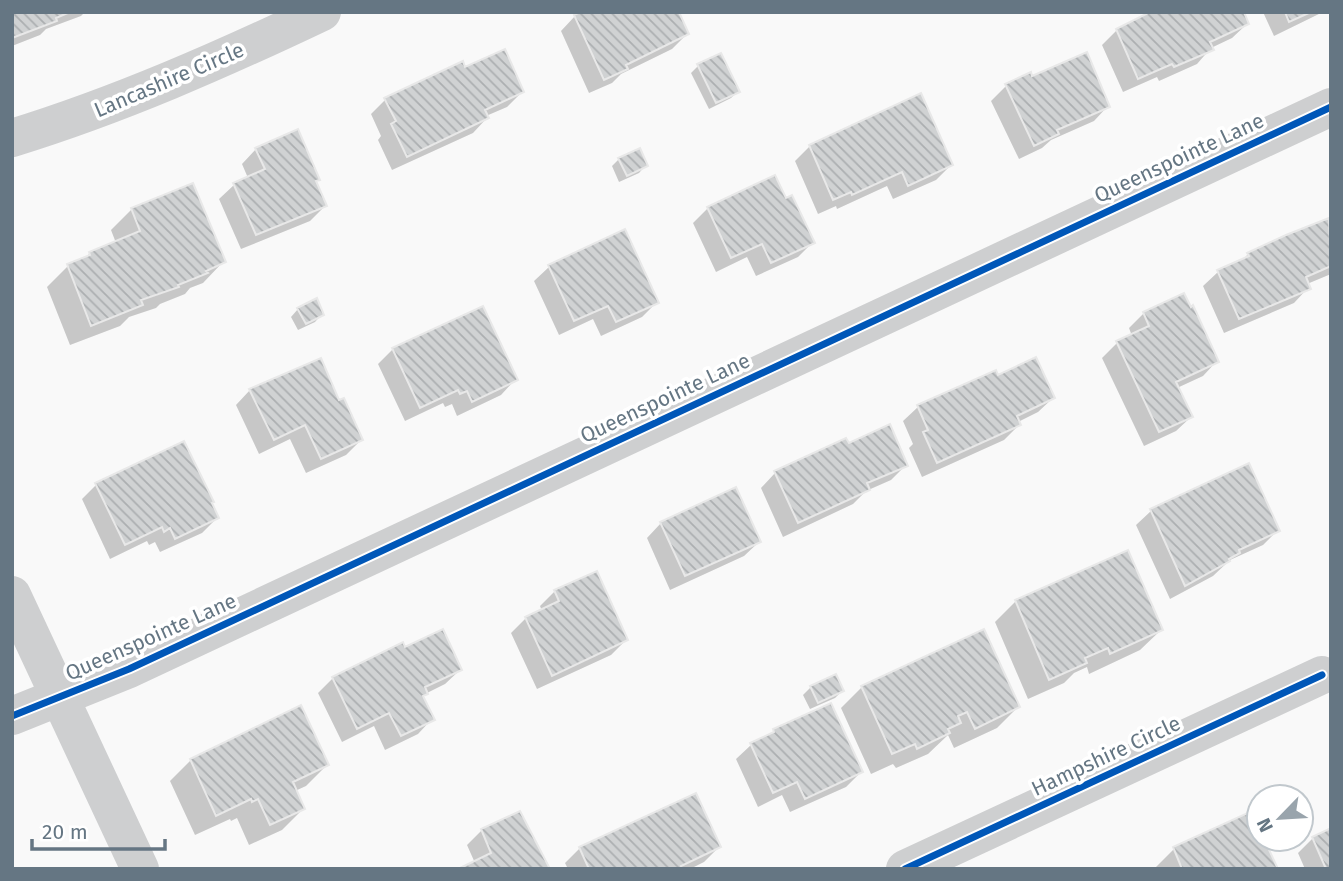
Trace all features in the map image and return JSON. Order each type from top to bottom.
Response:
[{"type":"street","name":"Lancashire Circle","points":[[12,138],[80,117],[209,65],[322,12]]},
{"type":"street","name":"Queenspointe Lane","points":[[12,716],[154,657],[1331,107]]},
{"type":"street","points":[[12,595],[140,869]]},
{"type":"street","name":"Hampshire Circle","points":[[905,869],[1322,675]]},
{"type":"building","points":[[12,12],[70,12],[56,18],[57,21],[12,38]]},
{"type":"building","points":[[580,12],[679,12],[689,34],[626,65],[628,69],[604,80],[574,15]]},
{"type":"building","points":[[1150,12],[1244,12],[1249,24],[1210,42],[1214,50],[1138,79],[1116,29]]},
{"type":"building","points":[[1285,12],[1311,12],[1289,22]]},
{"type":"building","points":[[505,49],[524,92],[485,110],[489,118],[407,157],[391,124],[396,121],[384,98],[463,61],[465,67]]},
{"type":"building","points":[[1087,52],[1110,107],[1057,130],[1059,134],[1034,146],[1005,84],[1031,72],[1032,76]]},
{"type":"building","points":[[721,53],[740,92],[716,103],[697,64]]},
{"type":"building","points":[[921,93],[953,165],[908,186],[902,172],[852,195],[851,192],[833,200],[809,145]]},
{"type":"building","points":[[298,129],[320,180],[316,181],[327,206],[256,235],[233,183],[265,169],[255,148]]},
{"type":"building","points":[[640,148],[648,166],[627,176],[618,158]]},
{"type":"building","points":[[775,175],[786,198],[792,195],[815,243],[771,263],[762,244],[731,258],[707,207]]},
{"type":"building","points":[[193,183],[226,262],[206,271],[208,273],[178,285],[179,287],[141,300],[143,305],[91,326],[67,264],[140,231],[131,208]]},
{"type":"building","points":[[1329,218],[1331,266],[1306,277],[1311,289],[1239,319],[1217,270],[1249,256],[1247,253]]},
{"type":"building","points":[[625,229],[659,303],[616,322],[608,306],[574,321],[548,265]]},
{"type":"building","points":[[1184,293],[1191,307],[1193,305],[1219,362],[1176,382],[1193,417],[1159,432],[1116,341],[1149,326],[1143,312]]},
{"type":"building","points":[[317,298],[324,315],[306,324],[297,308]]},
{"type":"building","points":[[483,306],[518,380],[472,402],[467,391],[460,394],[458,390],[420,408],[392,348]]},
{"type":"building","points":[[1036,357],[1055,398],[1017,416],[1021,425],[937,463],[923,432],[928,430],[917,405],[996,370],[998,375]]},
{"type":"building","points":[[321,358],[339,400],[344,398],[363,440],[321,459],[305,425],[274,440],[249,389]]},
{"type":"building","points":[[890,424],[908,466],[867,483],[870,490],[798,523],[774,471],[846,438],[849,443]]},
{"type":"building","points":[[184,441],[219,518],[175,539],[170,528],[164,532],[162,527],[125,545],[95,483]]},
{"type":"building","points":[[1249,463],[1280,531],[1239,550],[1240,553],[1229,559],[1230,561],[1185,586],[1150,509]]},
{"type":"building","points":[[736,487],[761,542],[685,576],[660,522]]},
{"type":"building","points":[[1128,550],[1163,630],[1110,654],[1108,648],[1085,658],[1087,663],[1049,680],[1015,600]]},
{"type":"building","points":[[597,571],[628,640],[552,676],[525,617],[559,601],[554,590]]},
{"type":"building","points":[[443,629],[462,670],[425,687],[428,694],[423,696],[435,720],[401,736],[389,713],[357,729],[332,677],[403,642],[405,647]]},
{"type":"building","points":[[984,629],[1020,707],[975,729],[967,712],[958,716],[961,723],[948,729],[950,733],[917,749],[915,744],[892,754],[861,686]]},
{"type":"building","points":[[836,674],[844,691],[818,703],[810,686]]},
{"type":"building","points":[[831,703],[863,772],[805,799],[797,782],[773,793],[750,743],[774,732],[773,729]]},
{"type":"building","points":[[301,705],[329,765],[293,782],[305,809],[270,825],[258,799],[252,802],[251,799],[216,816],[190,759]]},
{"type":"building","points":[[696,793],[721,847],[681,866],[682,869],[589,869],[579,847]]},
{"type":"building","points":[[520,811],[550,869],[458,869],[491,853],[481,829]]},
{"type":"building","points":[[1245,814],[1245,853],[1271,853],[1278,869],[1182,869],[1173,847]]},
{"type":"building","points":[[1331,828],[1331,869],[1326,869],[1315,844],[1315,836]]},
{"type":"cycle path","points":[[12,716],[129,669],[1331,107]]},
{"type":"cycle path","points":[[905,869],[1322,675]]}]
